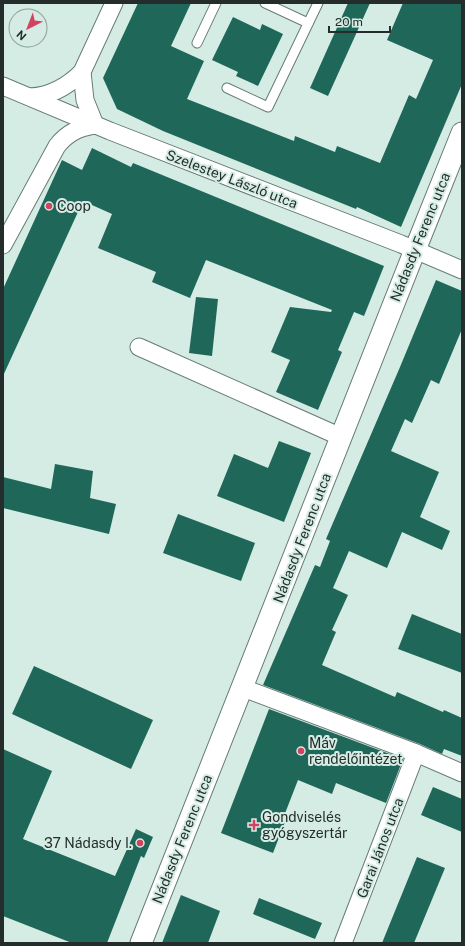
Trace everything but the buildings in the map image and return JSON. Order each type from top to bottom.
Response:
[{"type":"street","points":[[30,97],[51,94],[71,82],[82,72],[114,3]]},
{"type":"street","points":[[3,245],[57,146],[63,138],[82,127],[94,125],[85,100],[82,72]]},
{"type":"street","name":"Szelestey László utca","points":[[3,86],[94,125],[415,250],[462,270]]},
{"type":"street","name":"Nádasdy Ferenc utca","points":[[141,943],[462,134]]},
{"type":"street","points":[[139,347],[342,437]]},
{"type":"street","points":[[243,688],[462,773]]},
{"type":"street","name":"Garai János utca","points":[[343,943],[416,754]]},
{"type":"lane","points":[[197,44],[216,3]]},
{"type":"lane","points":[[265,3],[308,23]]},
{"type":"lane","points":[[227,88],[268,107],[318,3]]},
{"type":"place","name":"Coop","points":[[49,206]]},
{"type":"place","name":"Máv rendelőintézet","points":[[301,751]]},
{"type":"place","name":"Gondviselés gyógyszertár","points":[[254,825]]},
{"type":"place","name":"37 Nádasdy I.","points":[[140,843]]}]
